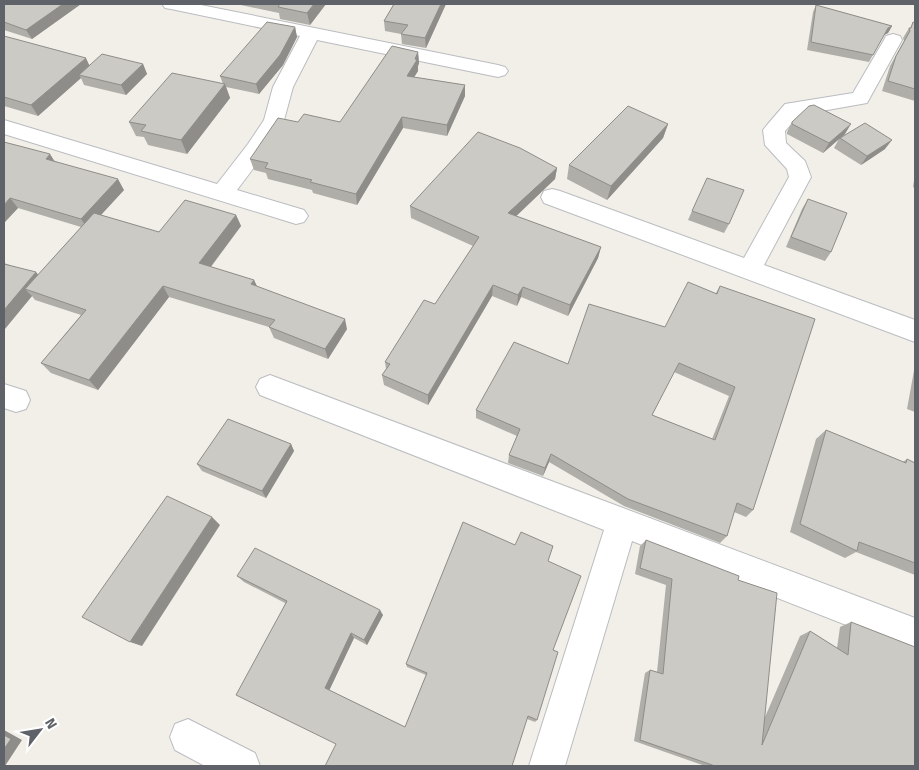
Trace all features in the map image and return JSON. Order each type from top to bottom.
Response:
[{"type":"street","points":[[171,4],[498,71]]},
{"type":"street","points":[[222,194],[256,149],[274,120],[282,87],[311,33]]},
{"type":"street","points":[[750,269],[800,177],[797,166],[776,145],[774,130],[792,109],[860,98],[893,40]]},
{"type":"street","points":[[4,127],[296,216]]},
{"type":"street","points":[[552,198],[915,331]]},
{"type":"street","points":[[270,387],[915,635]]},
{"type":"street","points":[[547,766],[622,522]]},
{"type":"street","points":[[188,736],[242,766]]},
{"type":"building","points":[[4,4],[63,4],[26,30],[4,22]]},
{"type":"building","points":[[280,4],[314,4],[307,13],[278,7]]},
{"type":"building","points":[[394,4],[441,4],[425,38],[401,34],[408,25],[384,21]]},
{"type":"building","points":[[816,5],[892,26],[888,28],[873,55],[811,42]]},
{"type":"building","points":[[267,22],[295,27],[280,55],[256,84],[220,76]]},
{"type":"building","points":[[913,22],[915,23],[915,89],[888,81],[896,56]]},
{"type":"building","points":[[4,36],[86,58],[31,105],[4,97]]},
{"type":"building","points":[[392,46],[418,52],[415,59],[417,60],[407,76],[465,85],[447,125],[402,117],[356,194],[265,168],[268,163],[250,159],[278,118],[298,122],[304,114],[340,122]]},
{"type":"building","points":[[102,54],[143,64],[121,85],[79,75]]},
{"type":"building","points":[[172,73],[225,84],[181,140],[141,131],[146,125],[129,122]]},
{"type":"building","points":[[814,105],[851,124],[829,143],[792,124],[809,106]]},
{"type":"building","points":[[628,106],[668,124],[611,186],[569,165]]},
{"type":"building","points":[[865,123],[892,140],[867,156],[840,138]]},
{"type":"building","points":[[478,132],[520,148],[557,168],[508,213],[601,247],[570,305],[523,287],[518,295],[493,285],[428,395],[382,375],[390,364],[385,362],[424,300],[435,304],[479,237],[410,206]]},
{"type":"building","points":[[4,142],[50,154],[46,159],[118,179],[81,219],[10,198],[4,205]]},
{"type":"building","points":[[707,178],[744,190],[729,224],[692,211]]},
{"type":"building","points":[[808,199],[847,213],[831,252],[791,237]]},
{"type":"building","points":[[185,200],[236,215],[199,263],[254,280],[251,284],[345,319],[325,349],[269,327],[275,320],[163,286],[89,380],[41,363],[86,310],[25,289],[94,213],[159,232]]},
{"type":"building","points":[[4,264],[36,272],[4,310]]},
{"type":"building","points":[[688,282],[717,294],[720,286],[815,319],[753,510],[737,503],[727,536],[628,499],[551,454],[545,468],[509,455],[520,429],[476,410],[514,342],[568,364],[589,304],[665,327]],"holes":[[[679,363],[735,387],[715,440],[652,415]]]},
{"type":"building","points":[[228,419],[291,444],[262,491],[197,464]]},
{"type":"building","points":[[826,430],[906,463],[907,459],[915,463],[915,563],[859,542],[857,551],[800,524]]},
{"type":"building","points":[[167,496],[212,517],[130,642],[82,617]]},
{"type":"building","points":[[463,522],[515,545],[521,532],[553,546],[548,561],[581,576],[553,650],[558,652],[537,720],[528,716],[512,766],[325,766],[336,744],[236,695],[287,601],[237,576],[255,548],[380,610],[364,640],[351,633],[325,688],[405,727],[427,673],[406,664]]},
{"type":"building","points":[[646,540],[739,576],[738,580],[777,593],[762,745],[810,631],[848,655],[851,622],[915,647],[915,766],[715,766],[640,740],[650,670],[663,674],[672,579],[640,568]]},
{"type":"building","points":[[4,735],[11,739],[4,749]]}]
